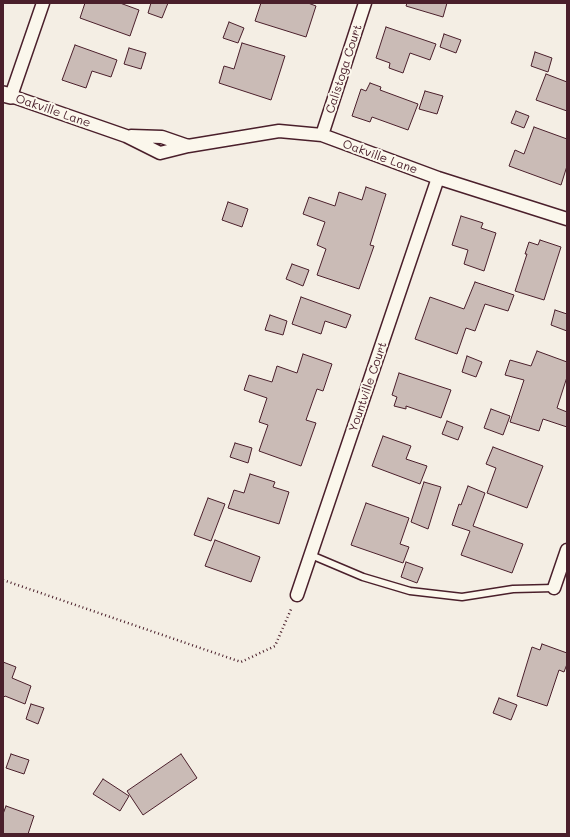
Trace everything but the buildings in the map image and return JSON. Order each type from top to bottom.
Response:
[{"type":"street","points":[[7,95],[43,3]]},
{"type":"street","name":"Calistoga Court","points":[[322,135],[365,3]]},
{"type":"street","name":"Oakville Lane","points":[[7,95],[126,136],[160,153],[188,146],[279,130],[322,135],[438,178],[567,218]]},
{"type":"street","name":"Yountville Court","points":[[297,595],[438,178]]},
{"type":"street","points":[[554,588],[567,550]]},
{"type":"lane","points":[[311,555],[363,577],[410,591],[462,597],[513,589],[554,588]]},
{"type":"path","points":[[3,580],[241,662],[275,646],[297,595]]}]
